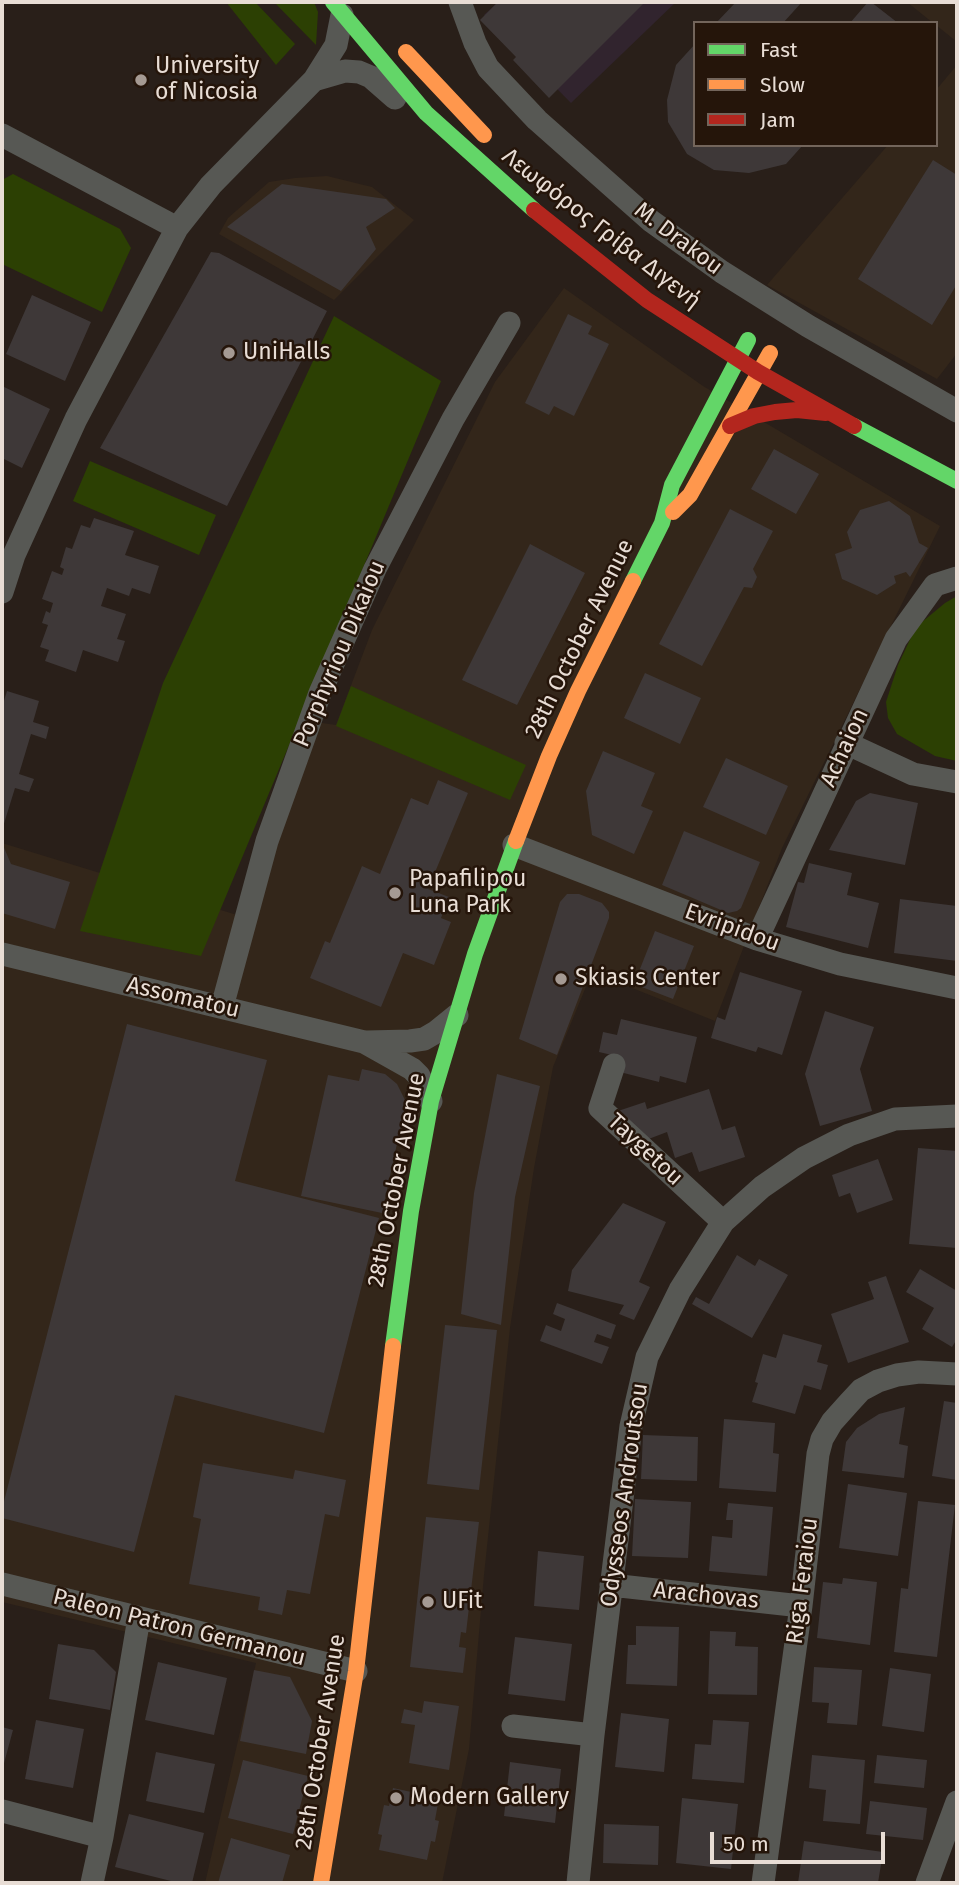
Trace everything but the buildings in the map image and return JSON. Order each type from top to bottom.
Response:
[{"type":"main road","name":"Λεωφόρος Γρίβα Διγενή","points":[[337,8],[426,113],[517,197],[648,300],[758,372],[830,414],[957,481]]},
{"type":"main road","name":"Λεωφόρος Γρίβα Διγενή","points":[[395,41],[496,146]]},
{"type":"main road","name":"28th October Avenue","points":[[321,1883],[356,1671],[398,1303],[431,1101],[475,954],[514,845],[578,691],[662,523],[672,485],[736,359],[743,336],[770,353],[690,495],[662,523]]},
{"type":"main road","points":[[770,353],[785,362]]},
{"type":"main road","points":[[730,426],[754,415],[775,412],[830,414]]},
{"type":"street","name":"M. Drakou","points":[[460,2],[475,43],[488,68],[537,120],[651,221],[722,272],[846,349],[956,409]]},
{"type":"street","points":[[2,592],[14,555],[76,419],[177,228],[211,186],[314,80],[336,45],[337,8]]},
{"type":"street","points":[[314,80],[345,71],[359,72],[371,77],[402,103],[426,113]]},
{"type":"street","points":[[2,135],[177,228]]},
{"type":"street","name":"Porphyriou Dikaiou","points":[[222,1007],[267,841],[320,693],[375,569],[453,419],[509,323]]},
{"type":"street","name":"Achaion","points":[[757,939],[896,639],[935,585],[957,578]]},
{"type":"street","points":[[846,743],[913,774],[957,782]]},
{"type":"street","name":"Evripidou","points":[[514,845],[757,939],[840,964],[957,988]]},
{"type":"street","name":"Assomatou","points":[[2,954],[364,1042],[412,1069],[419,1076],[431,1101]]},
{"type":"street","name":"Assomatou","points":[[364,1042],[424,1039],[457,1015]]},
{"type":"street","name":"Taygetou","points":[[614,1065],[600,1108],[723,1222]]},
{"type":"street","name":"Odysseos Androutsou","points":[[578,1883],[593,1735],[631,1426],[647,1357],[680,1290],[723,1222],[762,1187],[804,1157],[849,1135],[895,1119],[957,1116]]},
{"type":"street","name":"Riga Feraiou","points":[[763,1883],[822,1439],[832,1422],[861,1390],[878,1381],[897,1375],[919,1373],[957,1374]]},
{"type":"street","name":"Paleon Patron Germanou","points":[[2,1584],[356,1671]]},
{"type":"street","name":"Arachovas","points":[[611,1586],[801,1606]]},
{"type":"street","points":[[92,1883],[139,1618]]},
{"type":"street","points":[[513,1726],[593,1735]]},
{"type":"street","points":[[927,1883],[957,1802]]},
{"type":"street","points":[[2,1811],[102,1837]]},
{"type":"shaded area","points":[[498,2],[676,2],[571,103],[484,15]]},
{"type":"shaded area","points":[[907,2],[957,2],[957,42],[938,27],[938,21],[931,21]]},
{"type":"shaded area","points":[[957,65],[957,353],[937,379],[767,285],[886,147],[938,147],[938,88]]},
{"type":"shaded area","points":[[327,176],[372,187],[414,220],[334,300],[219,234],[228,218],[269,182]]},
{"type":"shaded area","points":[[564,288],[703,386],[940,526],[782,848],[715,1021],[592,972],[553,1067],[534,1168],[510,1328],[469,1749],[442,1883],[205,1883],[256,1663],[2,1602],[2,843],[237,915],[302,720],[336,725],[372,630],[495,382]]},
{"type":"green space","points":[[226,2],[255,2],[295,44],[276,65]]},
{"type":"green space","points":[[274,2],[314,2],[318,12],[316,45]]},
{"type":"green space","points":[[13,174],[120,229],[131,248],[102,312],[2,264],[2,180]]},
{"type":"green space","points":[[334,316],[441,381],[201,956],[80,931],[163,683]]},
{"type":"green space","points":[[90,461],[216,515],[199,555],[73,501]]},
{"type":"green space","points":[[957,596],[957,761],[935,756],[897,734],[888,718],[886,702],[898,665],[916,627]]},
{"type":"green space","points":[[351,686],[526,765],[510,800],[336,726]]},
{"type":"traffic: fast","points":[[333,2],[426,113],[534,210]]},
{"type":"traffic: fast","points":[[633,581],[662,523],[672,485],[748,340]]},
{"type":"traffic: fast","points":[[854,426],[957,481]]},
{"type":"traffic: fast","points":[[393,1346],[411,1211],[431,1101],[475,954],[516,841]]},
{"type":"traffic: slow","points":[[406,52],[484,135]]},
{"type":"traffic: slow","points":[[673,512],[690,495],[770,353]]},
{"type":"traffic: slow","points":[[516,841],[578,691],[633,581]]},
{"type":"traffic: slow","points":[[321,1883],[356,1671],[393,1346]]},
{"type":"traffic: jam","points":[[534,210],[647,300],[758,372],[854,426]]},
{"type":"traffic: jam","points":[[730,426],[754,416],[775,412],[797,410],[826,413]]},
{"type":"place","name":"University of Nicosia","points":[[141,80]]},
{"type":"place","name":"UniHalls","points":[[229,353]]},
{"type":"place","name":"Papafilipou Luna Park","points":[[395,893]]},
{"type":"place","name":"Skiasis Center","points":[[561,979]]},
{"type":"place","name":"UFit","points":[[428,1602]]},
{"type":"place","name":"Modern Gallery","points":[[396,1798]]}]
